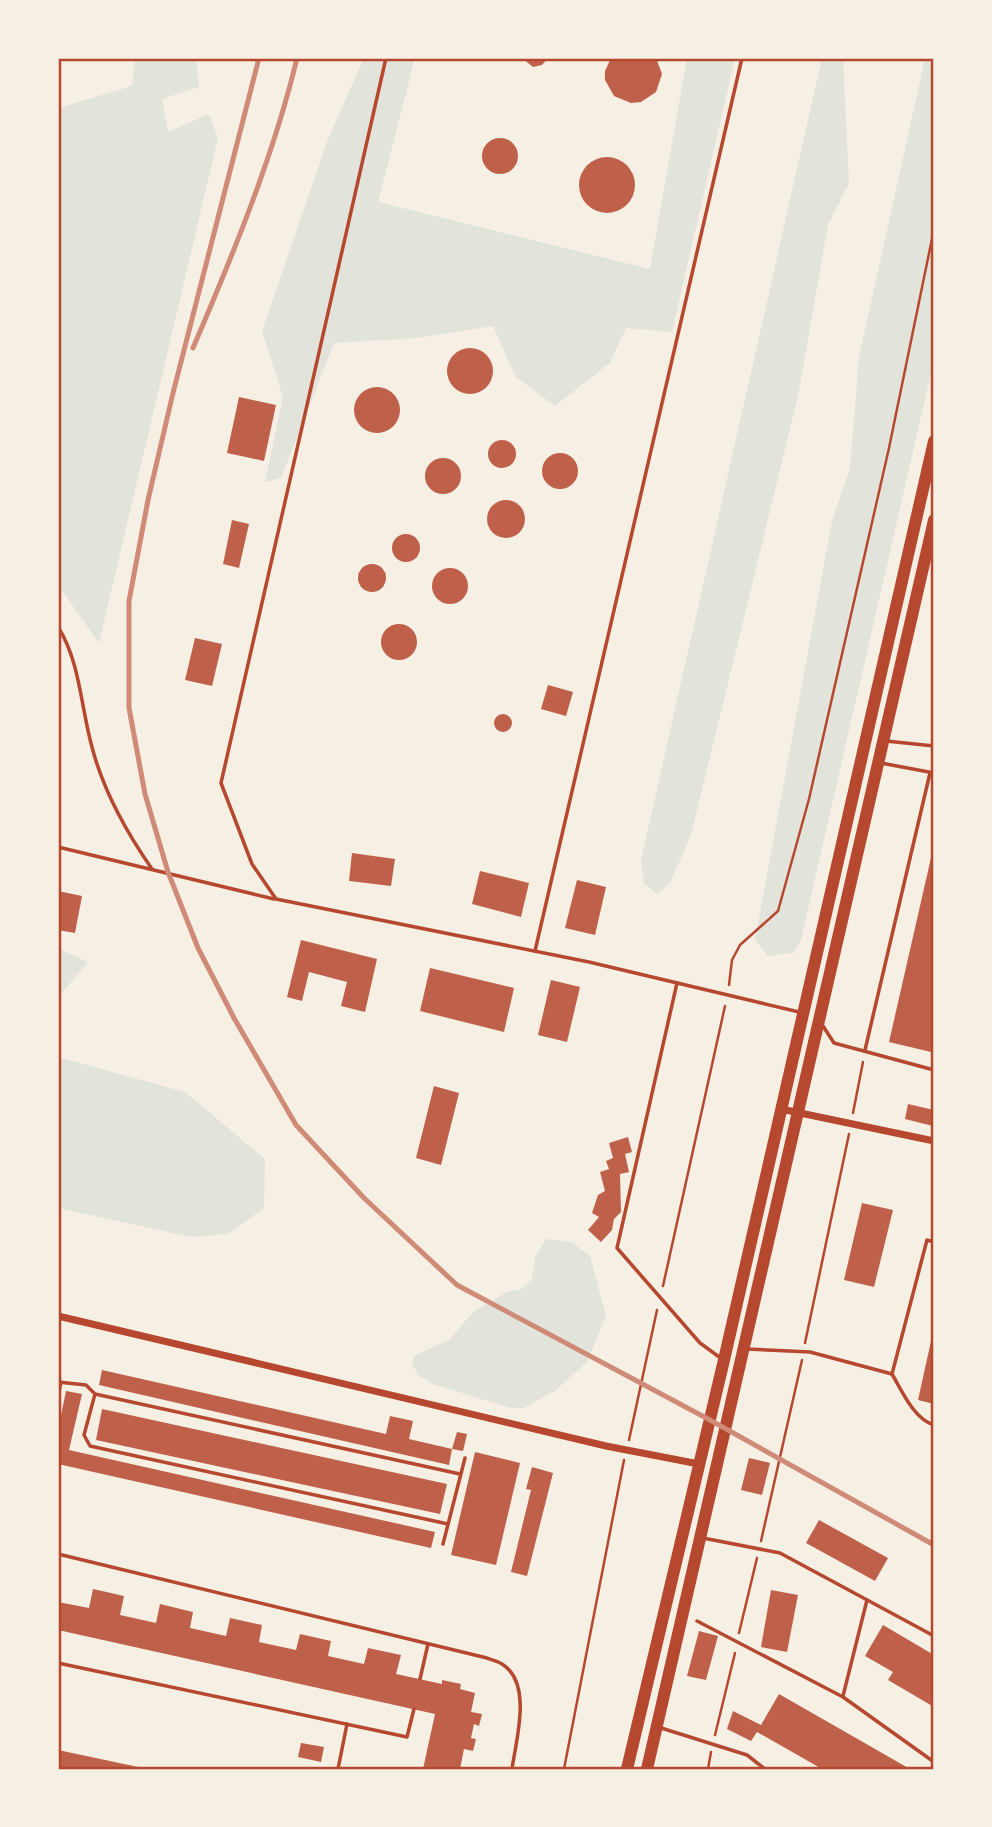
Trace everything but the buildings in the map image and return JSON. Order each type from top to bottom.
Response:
[{"type":"main road","points":[[628,1769],[934,441]]},
{"type":"main road","points":[[647,1769],[934,520]]},
{"type":"street","points":[[781,1109],[934,1141]]},
{"type":"street","points":[[58,1317],[540,1431],[699,1464]]},
{"type":"lane","points":[[276,899],[252,864],[221,783],[386,58]]},
{"type":"lane","points":[[535,951],[742,58]]},
{"type":"lane","points":[[58,627],[64,636],[75,671],[92,749],[125,829],[152,869]]},
{"type":"lane","points":[[884,741],[934,746]]},
{"type":"lane","points":[[865,1051],[932,773],[879,762]]},
{"type":"lane","points":[[58,847],[276,899],[535,951],[802,1013],[818,1019],[834,1043],[934,1070]]},
{"type":"lane","points":[[677,983],[617,1248],[700,1343],[724,1360]]},
{"type":"lane","points":[[934,1241],[927,1240],[892,1374],[909,1404],[927,1423],[934,1424]]},
{"type":"lane","points":[[745,1349],[803,1352],[892,1374]]},
{"type":"lane","points":[[58,1397],[59,1382],[86,1385],[95,1394],[460,1474]]},
{"type":"lane","points":[[95,1394],[84,1435],[90,1446],[448,1524]]},
{"type":"lane","points":[[443,1544],[465,1458]]},
{"type":"lane","points":[[701,1538],[780,1553],[934,1636]]},
{"type":"lane","points":[[58,1554],[503,1664],[513,1674],[519,1687],[521,1704],[512,1769]]},
{"type":"lane","points":[[843,1697],[867,1600]]},
{"type":"lane","points":[[697,1621],[843,1697],[934,1762]]},
{"type":"lane","points":[[420,1679],[428,1644]]},
{"type":"lane","points":[[58,1663],[407,1737],[414,1709]]},
{"type":"lane","points":[[338,1769],[347,1724]]},
{"type":"lane","points":[[656,1726],[747,1755],[765,1769]]},
{"type":"path","points":[[708,1769],[803,1352],[865,1051]]},
{"type":"shaded area","points":[[135,58],[196,58],[199,87],[162,99],[168,132],[209,114],[218,138],[99,643],[58,585],[58,108],[132,86]]},
{"type":"shaded area","points":[[364,58],[415,58],[378,202],[650,269],[687,58],[735,58],[672,332],[626,328],[610,363],[555,406],[516,377],[493,326],[418,338],[334,343],[281,478],[265,482],[283,397],[262,331],[328,139]]},
{"type":"shaded area","points":[[822,58],[843,58],[849,183],[828,225],[798,396],[691,835],[670,883],[657,894],[644,884],[641,860]]},
{"type":"shaded area","points":[[925,58],[934,58],[934,360],[801,940],[794,953],[768,956],[755,940],[832,521],[850,468],[859,357]]},
{"type":"shaded area","points":[[58,948],[88,962],[58,998]]},
{"type":"shaded area","points":[[58,1057],[185,1092],[265,1159],[264,1208],[228,1234],[191,1237],[58,1208]]},
{"type":"shaded area","points":[[546,1239],[572,1242],[590,1256],[606,1316],[587,1362],[556,1390],[524,1408],[511,1408],[433,1384],[418,1375],[412,1363],[415,1355],[449,1340],[473,1312],[507,1292],[522,1289],[532,1279],[535,1258]]},
{"type":"railway","points":[[259,58],[173,393],[148,500],[129,601],[129,708],[145,794],[168,872],[198,948],[234,1018],[296,1125],[364,1198],[457,1285],[710,1420],[934,1545]]},
{"type":"railway","points":[[193,348],[264,168],[297,58]]}]
